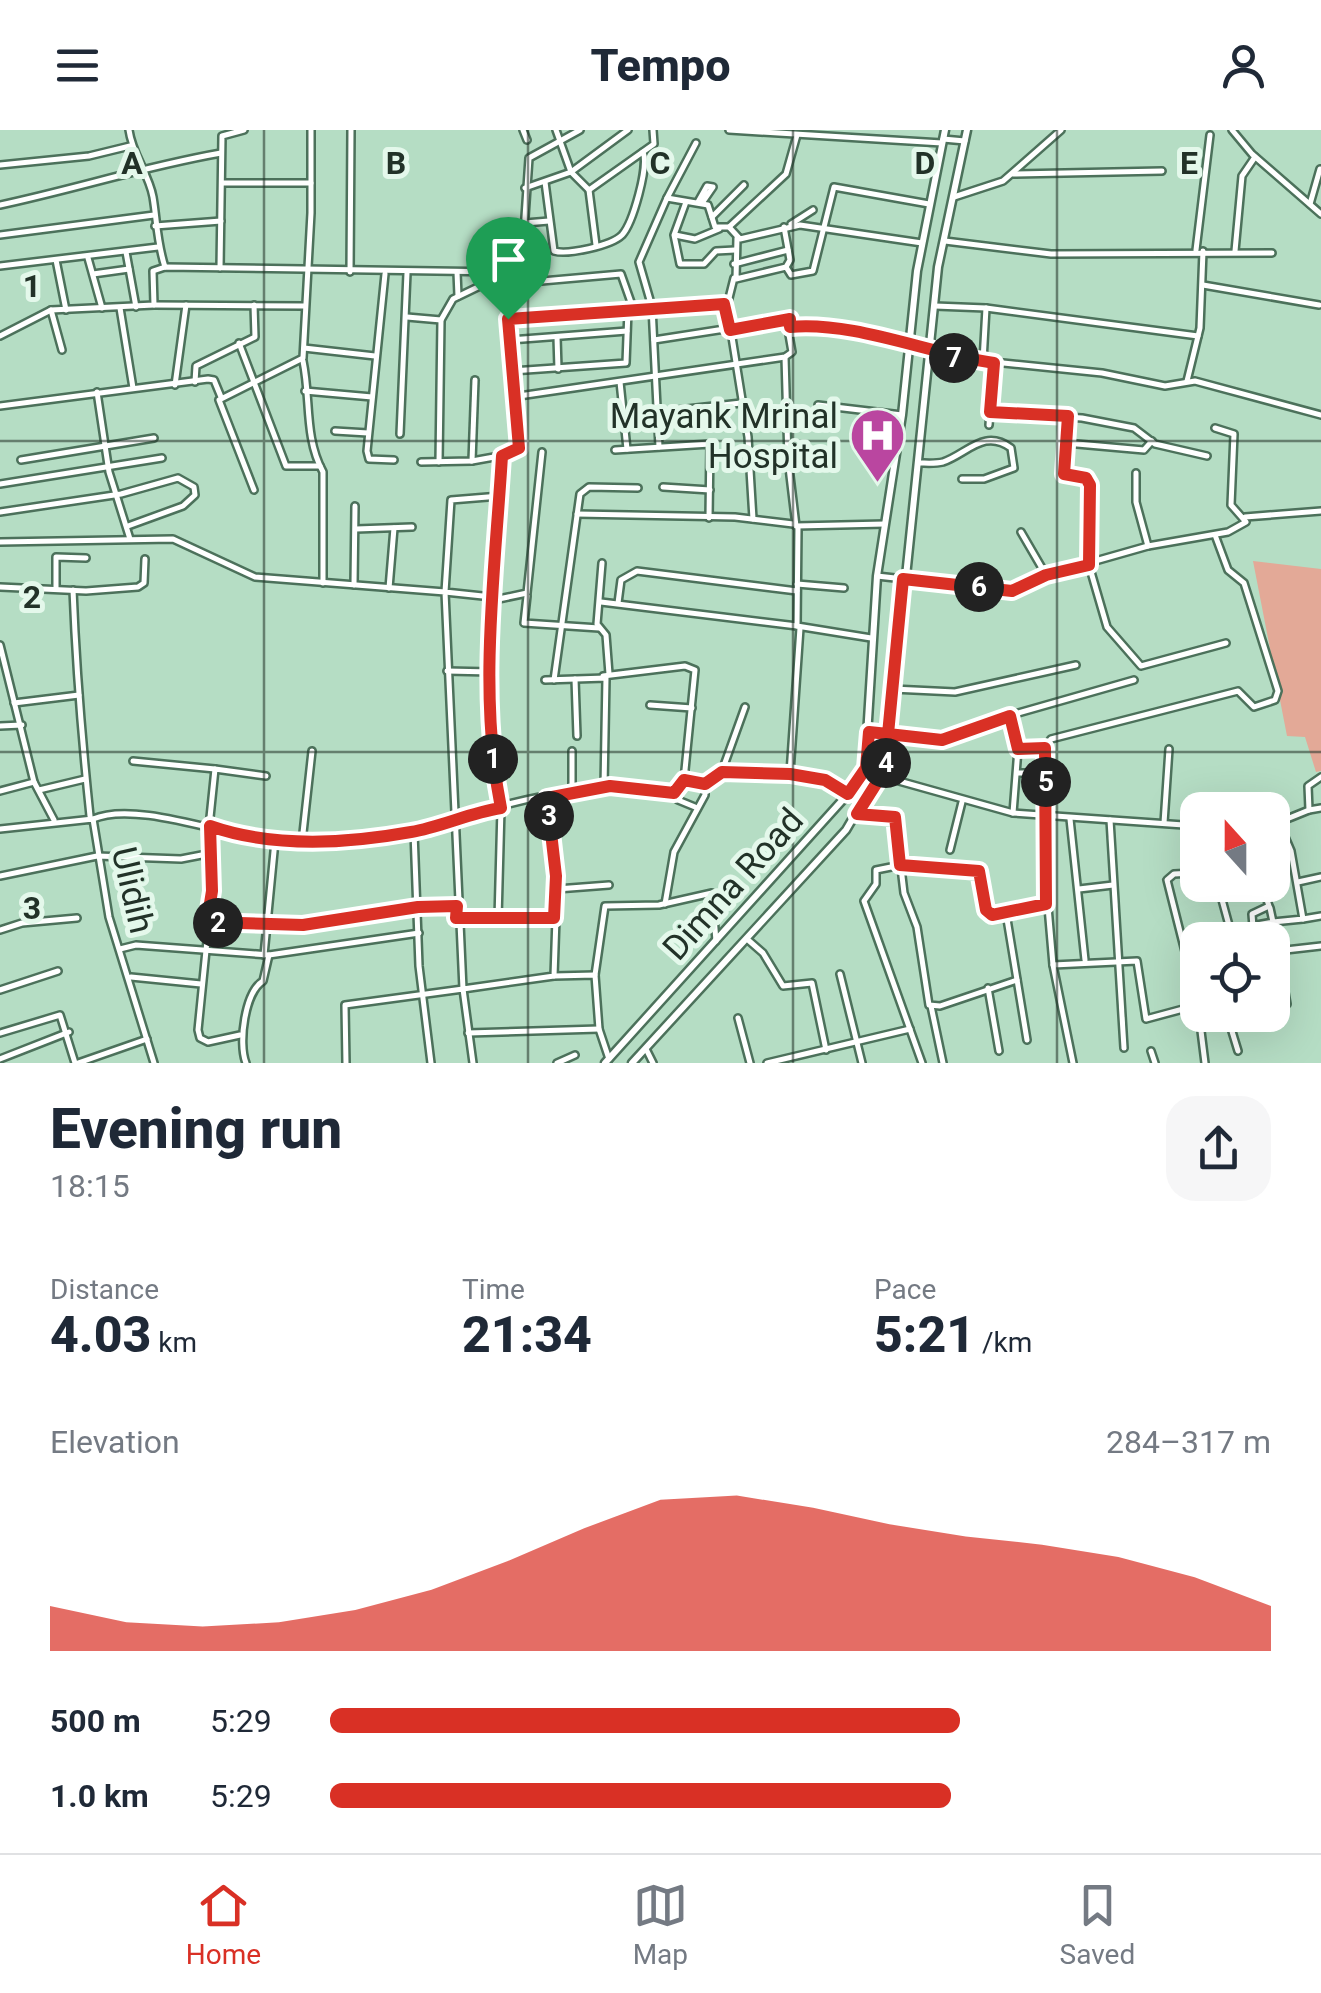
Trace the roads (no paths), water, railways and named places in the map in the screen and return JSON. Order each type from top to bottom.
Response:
[{"type":"street","points":[[129,130],[139,168],[152,193],[154,226],[165,267]]},
{"type":"street","points":[[220,268],[221,153],[226,132],[244,130]]},
{"type":"street","points":[[311,130],[303,358],[306,416],[320,466],[324,583]]},
{"type":"street","points":[[350,272],[351,130]]},
{"type":"street","points":[[523,130],[527,140]]},
{"type":"street","points":[[556,130],[570,172],[589,190],[596,245]]},
{"type":"street","points":[[421,462],[472,461],[518,451],[516,394],[502,272],[522,239],[529,158],[580,130]]},
{"type":"street","points":[[525,188],[570,172],[628,130]]},
{"type":"street","points":[[589,190],[643,152],[656,140],[654,130]]},
{"type":"street","points":[[728,130],[872,139],[944,137],[965,141]]},
{"type":"street","points":[[872,130],[872,139]]},
{"type":"street","points":[[632,1063],[857,814],[881,776],[934,306],[968,130]]},
{"type":"street","points":[[954,197],[989,188],[1012,174],[1061,130]]},
{"type":"street","points":[[1232,130],[1255,156],[1321,214]]},
{"type":"street","points":[[674,235],[695,239],[729,227],[786,174],[797,134]]},
{"type":"street","points":[[1186,384],[1198,336],[1203,285],[1200,251],[1210,135]]},
{"type":"street","name":"Dimna Road","points":[[607,1061],[848,794],[866,768],[877,576],[902,415],[922,242],[944,137]]},
{"type":"street","points":[[659,447],[652,307],[639,256],[696,143]]},
{"type":"street","points":[[0,164],[89,156],[131,146]]},
{"type":"street","points":[[545,182],[552,247],[558,254],[596,245],[623,234],[646,169],[643,152]]},
{"type":"street","points":[[0,205],[106,181],[139,168],[221,153]]},
{"type":"street","points":[[1235,251],[1242,176],[1255,156]]},
{"type":"street","points":[[1310,204],[1320,169]]},
{"type":"street","points":[[1012,174],[1162,170]]},
{"type":"street","points":[[222,183],[311,183]]},
{"type":"street","points":[[710,219],[744,185]]},
{"type":"street","points":[[786,227],[786,267],[791,275],[814,271],[834,187],[929,204]]},
{"type":"street","points":[[667,198],[710,208],[710,219],[719,228]]},
{"type":"street","points":[[686,202],[674,235],[676,258],[682,266],[704,264],[716,251],[735,250]]},
{"type":"street","points":[[786,227],[814,210]]},
{"type":"street","points":[[0,235],[154,215]]},
{"type":"street","points":[[154,226],[222,221]]},
{"type":"street","points":[[525,223],[549,221]]},
{"type":"street","points":[[737,238],[786,227],[825,226],[922,242]]},
{"type":"street","points":[[729,227],[737,238],[727,306],[748,437],[752,519]]},
{"type":"street","points":[[945,242],[1051,254],[1272,253]]},
{"type":"street","points":[[0,266],[158,247]]},
{"type":"street","points":[[734,264],[788,250]]},
{"type":"street","points":[[126,252],[136,307]]},
{"type":"street","points":[[88,256],[102,308]]},
{"type":"street","points":[[56,260],[66,310]]},
{"type":"street","points":[[154,305],[154,271],[165,267],[502,272]]},
{"type":"street","points":[[734,278],[786,267]]},
{"type":"street","points":[[92,274],[129,269]]},
{"type":"street","points":[[457,272],[458,296]]},
{"type":"street","points":[[439,462],[441,320],[458,296],[479,288],[483,272]]},
{"type":"street","points":[[385,273],[368,433],[369,459],[394,460]]},
{"type":"street","points":[[400,434],[407,273]]},
{"type":"street","points":[[506,284],[621,274],[630,309],[626,363],[512,371]]},
{"type":"street","points":[[1203,285],[1319,305]]},
{"type":"street","points":[[0,336],[51,310],[154,305],[304,306]]},
{"type":"street","points":[[175,385],[186,305]]},
{"type":"street","points":[[195,382],[196,366],[255,338],[254,305]]},
{"type":"street","points":[[508,319],[652,307],[727,306]]},
{"type":"street","points":[[934,306],[986,308],[1198,336]]},
{"type":"street","points":[[120,308],[132,388]]},
{"type":"street","points":[[983,362],[986,308]]},
{"type":"street","points":[[51,310],[62,350]]},
{"type":"street","points":[[407,317],[441,320]]},
{"type":"street","points":[[516,394],[620,382],[792,354],[790,319],[654,340]]},
{"type":"street","points":[[790,327],[811,326],[983,362],[1102,373],[1165,386],[1208,384],[1321,415]]},
{"type":"street","points":[[510,340],[628,331]]},
{"type":"street","points":[[557,336],[558,370]]},
{"type":"street","points":[[239,343],[288,469],[320,466]]},
{"type":"street","points":[[303,348],[376,356]]},
{"type":"street","points":[[786,357],[798,627],[790,774]]},
{"type":"street","points":[[220,397],[298,364],[303,358]]},
{"type":"street","points":[[988,425],[994,363]]},
{"type":"street","points":[[0,406],[97,391],[214,380],[254,490]]},
{"type":"street","points":[[472,461],[475,380]]},
{"type":"street","points":[[620,382],[627,449]]},
{"type":"street","points":[[97,391],[109,467],[130,539]]},
{"type":"street","points":[[305,391],[372,396]]},
{"type":"street","points":[[678,410],[741,402]]},
{"type":"street","points":[[818,406],[902,415]]},
{"type":"street","points":[[990,412],[1068,416],[1134,428],[1152,441],[1208,456]]},
{"type":"street","points":[[1068,416],[1065,476],[1090,482],[1089,562],[1107,627],[1141,666],[1226,642]]},
{"type":"street","points":[[1216,428],[1234,434],[1231,504],[1243,523]]},
{"type":"street","points":[[335,431],[368,433]]},
{"type":"street","points":[[20,460],[154,438]]},
{"type":"street","points":[[1066,443],[1144,450],[1152,441]]},
{"type":"street","points":[[918,463],[944,462],[975,442],[1002,442],[1012,448],[1014,468],[984,480],[962,479]]},
{"type":"street","points":[[615,450],[710,444],[710,518]]},
{"type":"street","points":[[542,452],[524,623],[599,628],[606,635],[609,687],[604,787]]},
{"type":"street","points":[[498,919],[501,808],[491,739],[491,672],[502,456]]},
{"type":"street","points":[[0,484],[162,458]]},
{"type":"street","points":[[1136,474],[1136,502],[1148,546]]},
{"type":"street","points":[[0,512],[117,495],[178,478],[187,479],[194,486],[188,504],[128,526]]},
{"type":"street","points":[[554,680],[577,514],[585,488],[638,488]]},
{"type":"street","points":[[663,488],[711,490]]},
{"type":"street","points":[[473,1063],[456,918],[457,816],[445,592],[451,500],[500,496]]},
{"type":"street","points":[[354,585],[355,506]]},
{"type":"street","points":[[877,576],[1012,591],[1046,575],[1148,546],[1215,535],[1243,523],[1321,511]]},
{"type":"street","points":[[577,514],[752,519],[796,525],[885,524]]},
{"type":"street","points":[[356,530],[412,527]]},
{"type":"street","points":[[390,588],[394,528]]},
{"type":"street","points":[[1021,532],[1046,575]]},
{"type":"street","points":[[1072,1063],[1046,904],[1045,748],[1051,739],[1238,691],[1254,707],[1275,700],[1278,691],[1244,583],[1228,570],[1215,535]]},
{"type":"street","points":[[0,542],[172,539],[255,577],[493,598],[527,593]]},
{"type":"street","points":[[56,588],[56,557],[86,558]]},
{"type":"street","points":[[0,587],[73,590],[142,586],[145,559]]},
{"type":"street","points":[[599,628],[602,563]]},
{"type":"street","points":[[618,603],[621,580],[637,571],[797,588],[844,588]]},
{"type":"street","points":[[73,590],[74,670],[92,818],[129,816],[210,826],[274,841],[302,842],[414,832],[457,816],[604,787],[636,786],[674,793],[678,800],[696,807]]},
{"type":"street","points":[[601,602],[871,638]]},
{"type":"street","points":[[0,646],[34,782],[54,820]]},
{"type":"street","points":[[893,689],[971,690],[1076,664]]},
{"type":"street","points":[[546,680],[693,667],[684,780],[674,793]]},
{"type":"street","points":[[447,671],[491,672]]},
{"type":"street","points":[[575,678],[576,736]]},
{"type":"street","points":[[869,732],[942,740],[1134,680]]},
{"type":"street","points":[[14,703],[79,696]]},
{"type":"street","points":[[650,706],[692,708]]},
{"type":"street","points":[[665,904],[672,857],[705,784],[722,772],[745,707]]},
{"type":"street","points":[[1010,716],[1018,749],[1013,812]]},
{"type":"street","points":[[0,726],[22,724]]},
{"type":"street","points":[[1018,749],[1045,748]]},
{"type":"street","points":[[1164,823],[1170,749]]},
{"type":"street","points":[[302,842],[312,751]]},
{"type":"street","points":[[572,751],[572,792]]},
{"type":"street","points":[[133,761],[266,776]]},
{"type":"street","points":[[215,770],[200,1038],[208,1042],[240,1035]]},
{"type":"street","points":[[722,772],[790,774],[825,780],[848,794]]},
{"type":"street","points":[[1018,773],[1046,773]]},
{"type":"street","points":[[881,776],[962,802],[1013,812],[1180,825]]},
{"type":"street","points":[[1308,810],[1308,786],[1321,777]]},
{"type":"street","points":[[39,790],[86,779]]},
{"type":"street","points":[[684,780],[705,784]]},
{"type":"street","points":[[0,791],[34,782]]},
{"type":"street","points":[[547,798],[556,889],[554,976]]},
{"type":"street","points":[[950,850],[962,802]]},
{"type":"street","points":[[1290,818],[1321,808]]},
{"type":"street","points":[[857,814],[895,817],[900,865],[943,1063]]},
{"type":"street","name":"Ulidih","points":[[0,828],[92,818],[97,856],[120,948],[154,1063]]},
{"type":"street","points":[[1070,819],[1085,961]]},
{"type":"street","points":[[1110,820],[1124,1048]]},
{"type":"street","points":[[414,832],[422,993],[431,1063]]},
{"type":"street","points":[[246,1063],[240,1035],[253,988],[263,981],[274,841]]},
{"type":"street","points":[[0,876],[97,856],[181,859],[212,853]]},
{"type":"street","points":[[1290,861],[1298,882],[1303,919]]},
{"type":"street","points":[[922,1063],[864,902],[876,884],[876,870],[900,865],[979,871],[989,914],[1046,904]]},
{"type":"street","points":[[1180,874],[1167,880],[1180,929]]},
{"type":"street","points":[[1298,882],[1321,877]]},
{"type":"street","points":[[1079,889],[1114,884]]},
{"type":"street","points":[[556,889],[609,885]]},
{"type":"street","points":[[607,1061],[599,1029],[595,976],[602,908],[665,904],[712,893],[716,941]]},
{"type":"street","points":[[1268,902],[1273,922],[1321,916]]},
{"type":"street","points":[[207,922],[303,925],[457,906]]},
{"type":"street","points":[[1251,922],[1252,914],[1269,906]]},
{"type":"street","points":[[1006,913],[1027,1040]]},
{"type":"street","points":[[0,930],[22,923],[77,918]]},
{"type":"street","points":[[456,918],[554,918]]},
{"type":"street","points":[[120,948],[136,945],[267,955],[419,933]]},
{"type":"street","points":[[746,939],[763,953],[783,986],[812,983],[826,1050]]},
{"type":"street","points":[[1290,950],[1321,946]]},
{"type":"street","points":[[1053,964],[1118,960],[1140,964],[1146,1019],[1180,1009]]},
{"type":"street","points":[[0,990],[58,970]]},
{"type":"street","points":[[840,974],[862,1063]]},
{"type":"street","points":[[346,1063],[345,1005],[554,976],[595,976]]},
{"type":"street","points":[[131,978],[181,979],[201,984]]},
{"type":"street","points":[[932,1006],[1017,980]]},
{"type":"street","points":[[988,988],[999,1051]]},
{"type":"street","points":[[0,1032],[56,1014],[63,1016],[77,1063],[147,1038]]},
{"type":"street","points":[[738,1018],[750,1063]]},
{"type":"street","points":[[767,1063],[857,1045],[910,1028]]},
{"type":"street","points":[[468,1033],[599,1029]]},
{"type":"street","points":[[0,1058],[69,1032]]},
{"type":"street","points":[[1201,1032],[1206,1063]]},
{"type":"street","points":[[1233,1032],[1238,1051]]},
{"type":"street","points":[[646,1049],[653,1063]]},
{"type":"street","points":[[1151,1052],[1155,1063]]},
{"type":"street","points":[[557,1063],[575,1054]]},
{"type":"place","name":"Mayank Mrinal Hospital","points":[[877,485]]}]
